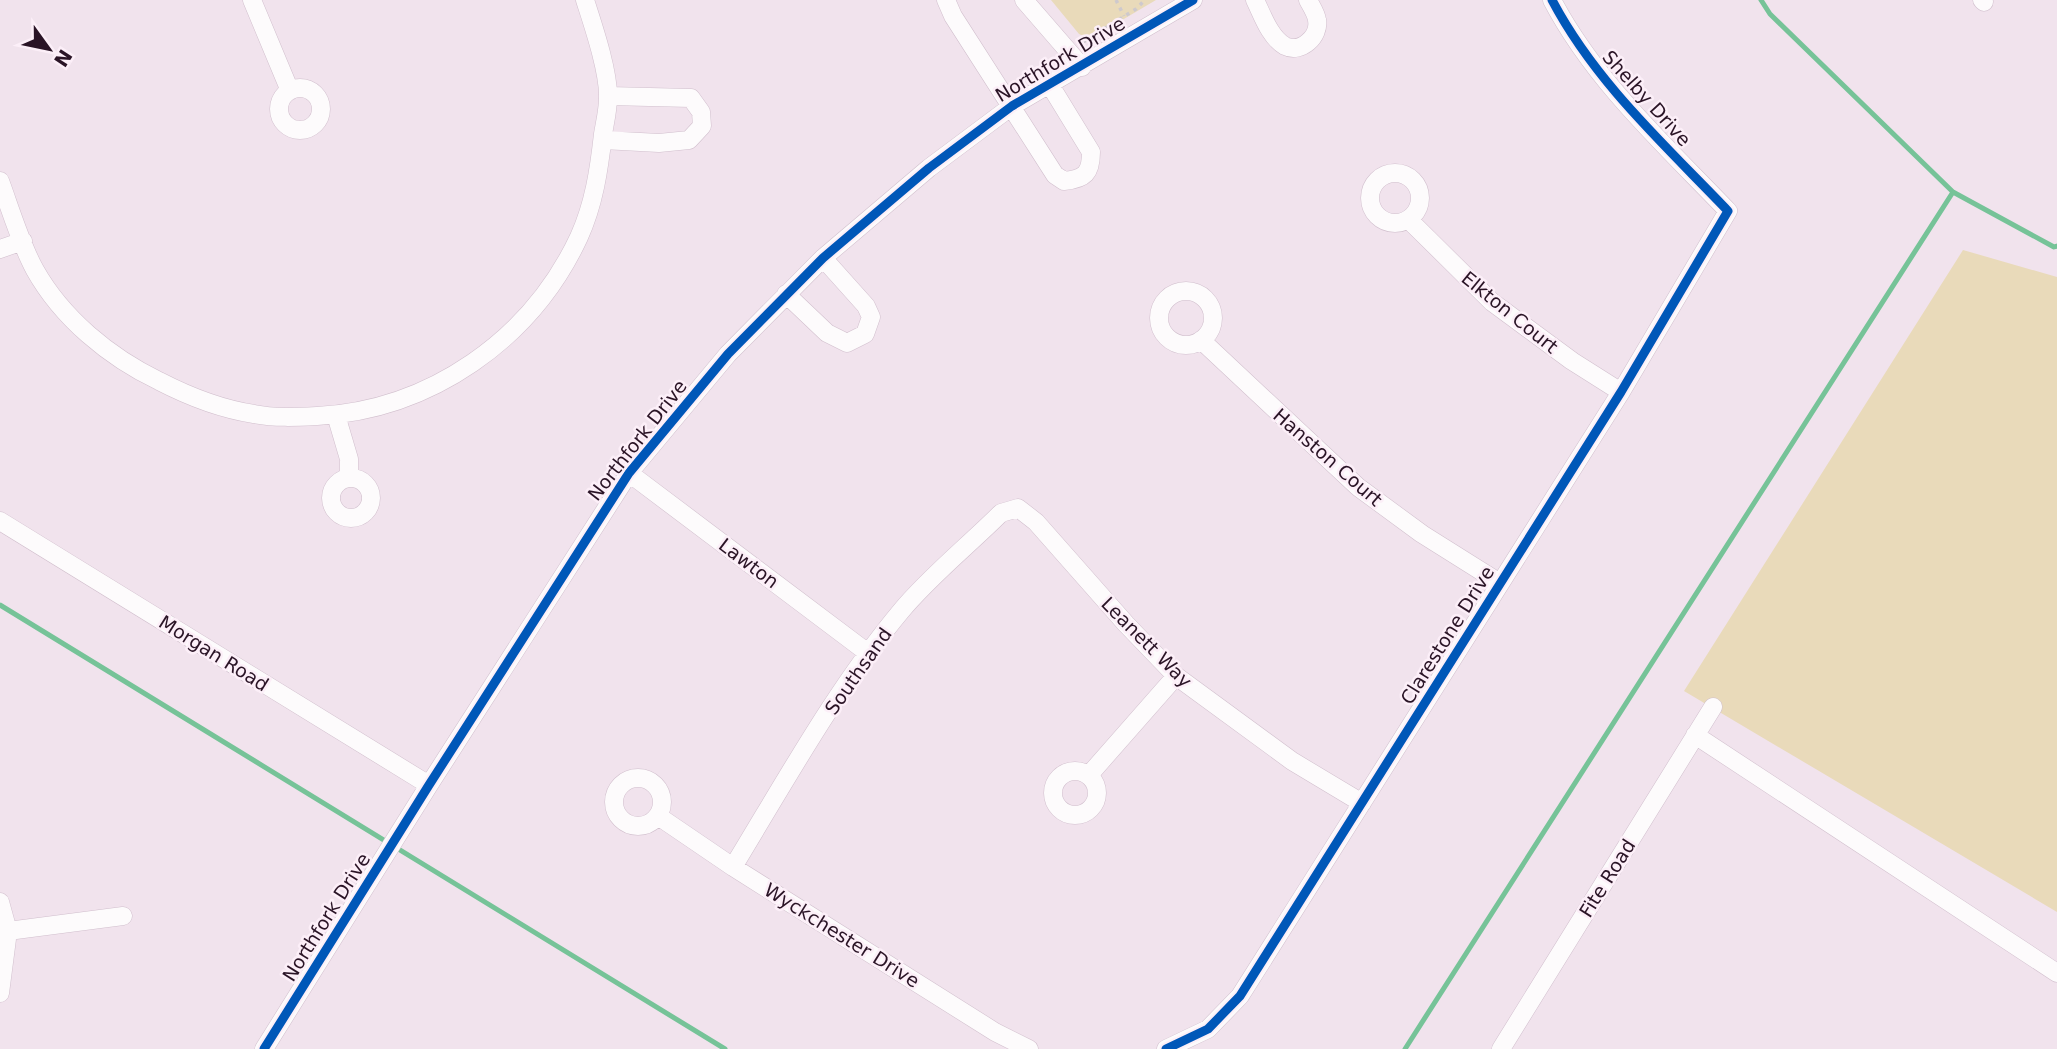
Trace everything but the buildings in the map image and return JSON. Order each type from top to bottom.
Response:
[{"type":"street","points":[[252,0],[290,91]]},
{"type":"street","points":[[0,181],[5,210],[23,241],[34,269],[58,303],[94,340],[132,368],[178,391],[254,414],[289,417],[336,415],[384,406],[414,396],[474,362],[519,325],[566,261],[580,236],[596,186],[608,96],[599,45],[584,0]]},
{"type":"street","points":[[946,0],[953,16],[1055,175],[1064,181],[1085,175],[1091,165],[1091,152],[1050,85]]},
{"type":"street","points":[[1024,0],[1082,66]]},
{"type":"street","name":"Northfork Drive","points":[[264,1049],[629,473],[728,354],[823,258],[919,176],[1012,106],[1193,0]]},
{"type":"street","points":[[1255,0],[1275,36],[1285,46],[1294,48],[1311,40],[1318,22],[1308,0]]},
{"type":"street","name":"Shelby Drive","points":[[1552,0],[1590,61],[1625,103],[1728,212]]},
{"type":"street","points":[[603,140],[659,143],[689,140],[702,125],[701,111],[691,98],[608,96]]},
{"type":"street","name":"Clarestone Drive","points":[[1166,1049],[1208,1028],[1240,996],[1621,392],[1728,212]]},
{"type":"street","name":"Elkton Court","points":[[1409,220],[1492,302],[1572,361],[1621,392]]},
{"type":"street","points":[[0,249],[23,241]]},
{"type":"street","points":[[786,294],[827,333],[847,344],[865,334],[871,317],[866,306],[823,258]]},
{"type":"street","name":"Hanston Court","points":[[1201,340],[1358,487],[1422,534],[1500,583]]},
{"type":"street","points":[[336,415],[349,458],[349,478]]},
{"type":"street","name":"Lawton","points":[[629,473],[868,653]]},
{"type":"street","name":"Southsand","points":[[733,866],[868,653],[904,608],[1001,513],[1018,508]]},
{"type":"street","name":"Leanett Way","points":[[1018,508],[1036,522],[1176,676],[1292,761],[1362,803]]},
{"type":"street","name":"Morgan Road","points":[[0,521],[429,785]]},
{"type":"street","points":[[1089,775],[1176,676]]},
{"type":"street","name":"Fite Road","points":[[1503,1048],[1713,708]]},
{"type":"street","points":[[1695,735],[2057,972]]},
{"type":"street","name":"Wyckchester Drive","points":[[657,816],[995,1032],[1029,1049]]},
{"type":"street","points":[[0,902],[8,931],[0,993]]},
{"type":"street","points":[[8,931],[123,916]]},
{"type":"path","points":[[1116,0],[1124,16]]},
{"type":"path","points":[[1069,50],[1124,16],[1144,0]]},
{"type":"shaded area","points":[[1051,0],[1156,0],[1090,39],[1079,34]]},
{"type":"shaded area","points":[[1963,250],[2057,277],[2057,912],[1684,691]]},
{"type":"waterway","points":[[1761,0],[1770,14],[1953,192],[2054,247],[2057,246]]},
{"type":"waterway","points":[[1405,1049],[1953,192]]},
{"type":"waterway","points":[[0,605],[725,1049]]},
{"type":"cycle path","points":[[264,1049],[629,473],[728,354],[823,258],[929,168],[1012,106],[1193,0]]},
{"type":"cycle path","points":[[1166,1049],[1208,1029],[1240,996],[1621,392],[1728,211],[1632,112],[1589,58],[1552,0]]}]
